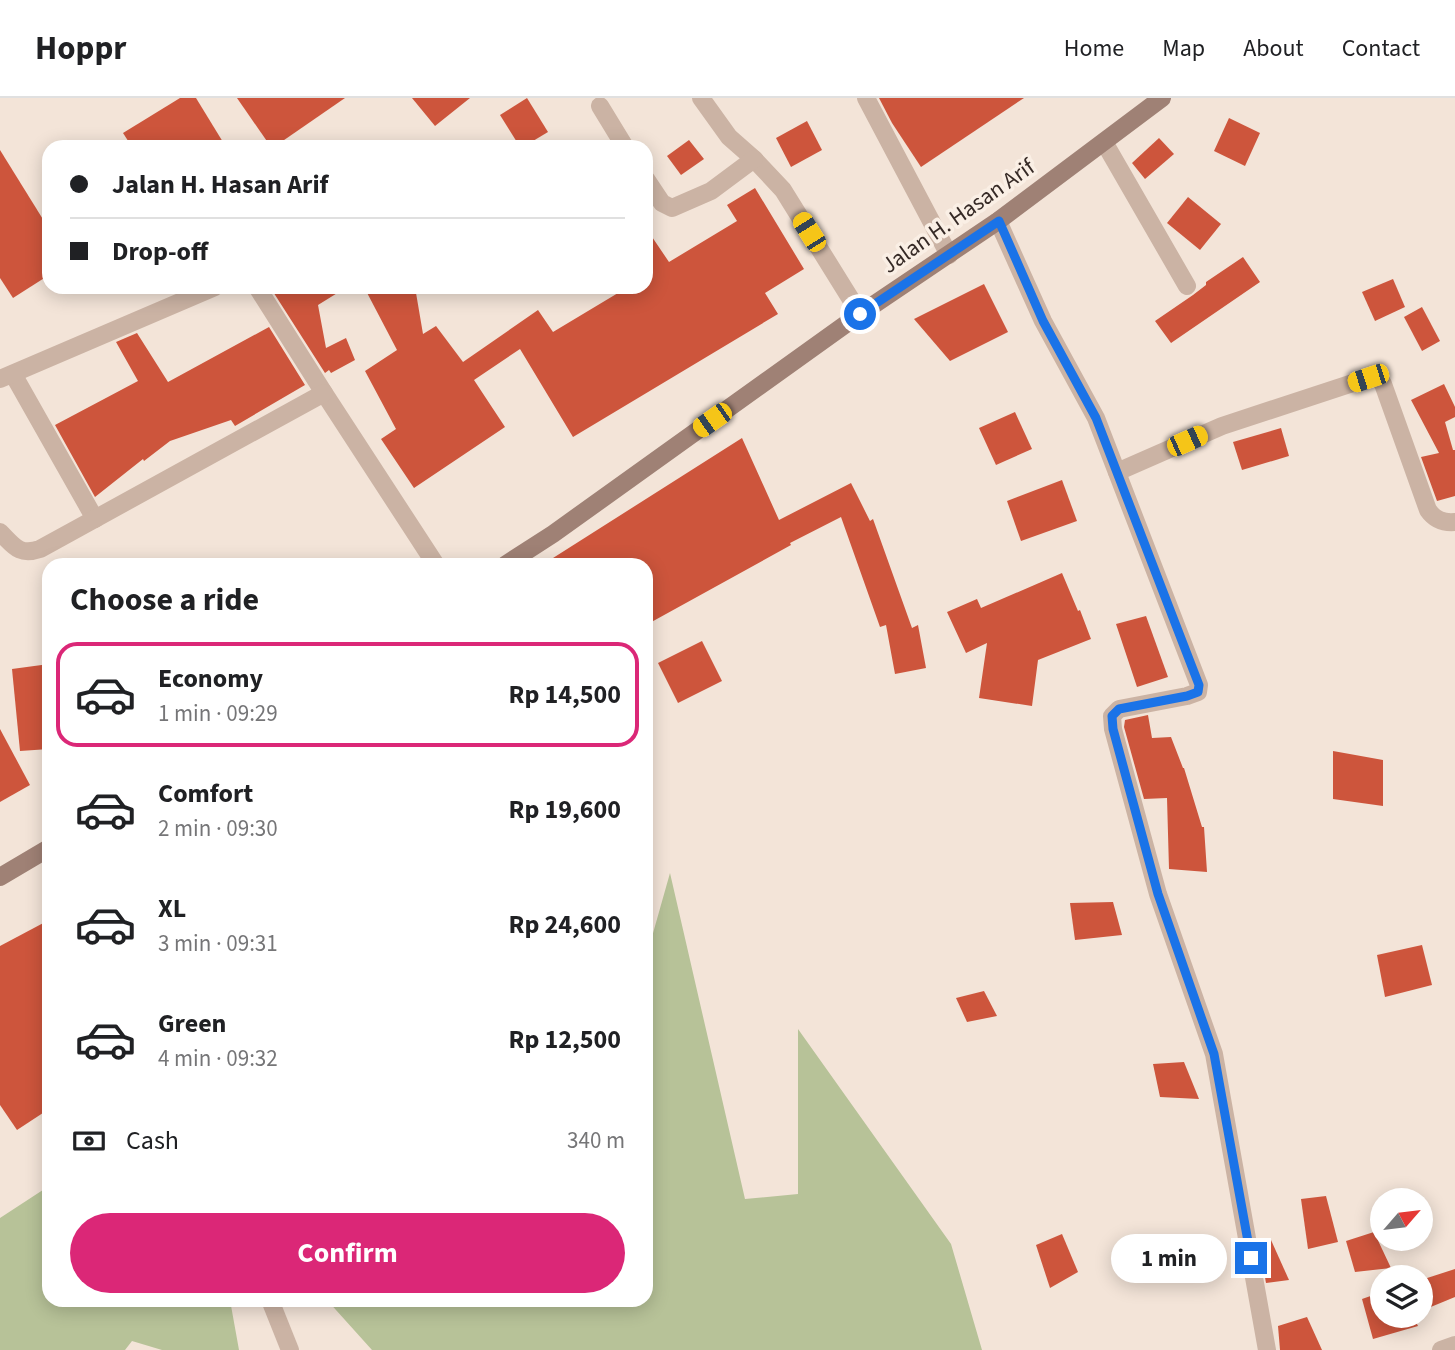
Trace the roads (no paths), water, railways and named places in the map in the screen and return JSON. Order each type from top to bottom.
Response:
[{"type":"main road","name":"Jalan H. Hasan Arif","points":[[516,558],[860,314],[999,221],[1162,98]]},
{"type":"main road","points":[[0,877],[42,852]]},
{"type":"street","points":[[701,98],[729,137],[783,190],[860,314]]},
{"type":"street","points":[[866,98],[949,255]]},
{"type":"street","points":[[600,106],[621,140]]},
{"type":"street","points":[[1104,142],[1187,286]]},
{"type":"street","points":[[653,190],[662,203],[672,208],[712,191],[754,159]]},
{"type":"street","points":[[999,221],[1043,321],[1096,418],[1200,689],[1187,696],[1119,709],[1112,716],[1113,729],[1158,894],[1214,1054],[1267,1350]]},
{"type":"street","points":[[95,519],[6,376],[199,294]]},
{"type":"street","points":[[261,294],[431,558]]},
{"type":"street","points":[[1117,472],[1222,426],[1378,377],[1383,384],[1428,510],[1439,520],[1446,523],[1455,522]]},
{"type":"street","points":[[0,532],[18,550],[30,552],[40,549],[324,393]]},
{"type":"street","points":[[273,1307],[290,1350]]},
{"type":"street","points":[[1440,1350],[1455,1345]]}]
